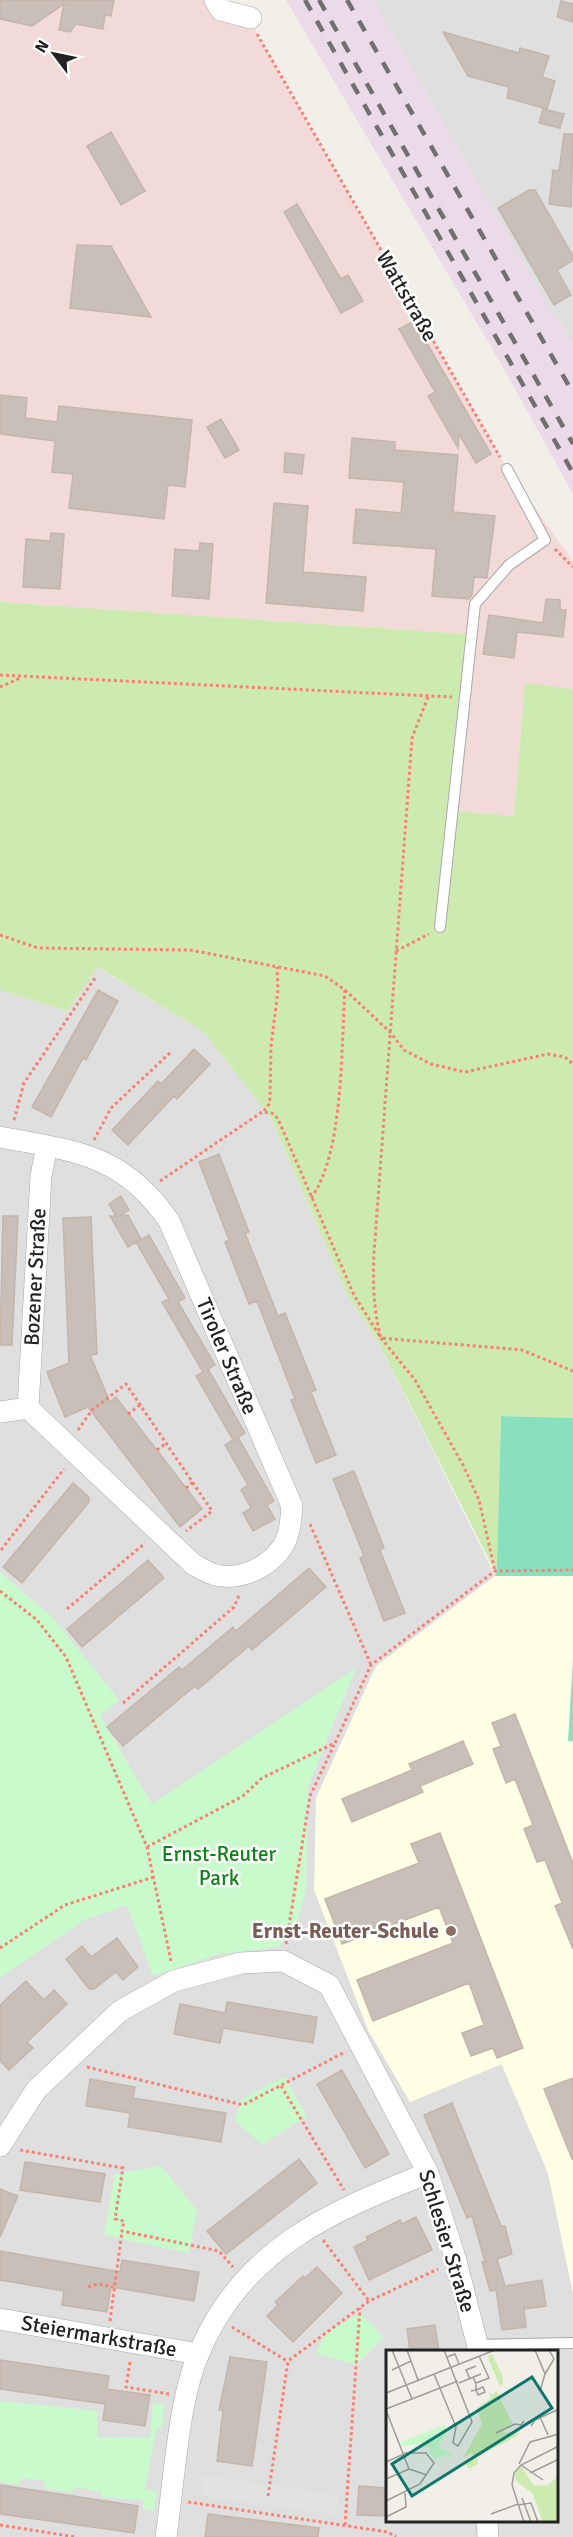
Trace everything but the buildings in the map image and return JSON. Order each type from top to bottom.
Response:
[{"type":"street","points":[[215,0],[221,10],[251,18]]},
{"type":"street","name":"Tiroler Straße","points":[[4,1138],[86,1155],[117,1168],[146,1190],[169,1221],[292,1506]]},
{"type":"street","name":"Bozener Straße","points":[[28,1408],[41,1176],[46,1146]]},
{"type":"street","points":[[0,1412],[28,1408],[193,1564],[215,1575],[240,1576],[259,1568],[274,1556],[288,1536],[292,1506]]},
{"type":"street","points":[[1,2143],[36,2090],[120,2011],[174,1981],[241,1963],[283,1961]]},
{"type":"street","name":"Schlesier Straße","points":[[283,1961],[328,1985],[428,2173],[456,2261],[479,2348]]},
{"type":"street","points":[[166,2537],[186,2397],[198,2354],[217,2318],[245,2280],[279,2247],[311,2225],[352,2203],[428,2173]]},
{"type":"street","name":"Steiermarkstraße","points":[[0,2319],[198,2354]]},
{"type":"street","points":[[487,2522],[488,2537]]},
{"type":"lane","points":[[440,927],[475,604],[509,565],[545,540],[507,469]]},
{"type":"lane","name":"Schlesier Straße","points":[[479,2348],[573,2343]]},
{"type":"path","name":"Wattstraße","points":[[251,18],[260,39],[507,469]]},
{"type":"path","points":[[545,540],[573,567]]},
{"type":"path","points":[[0,675],[466,697]]},
{"type":"path","points":[[0,687],[22,677]]},
{"type":"path","points":[[381,1338],[373,1294],[374,1253],[390,1032],[412,738],[428,697]]},
{"type":"path","points":[[396,951],[440,927]]},
{"type":"path","points":[[0,935],[38,948],[190,950],[325,976],[345,990],[390,1032],[404,1050],[431,1064],[465,1072],[548,1054],[565,1058],[573,1064]]},
{"type":"path","points":[[146,1190],[262,1112],[269,1104],[271,1046],[278,990],[277,967]]},
{"type":"path","points":[[4,1138],[24,1083],[95,978]]},
{"type":"path","points":[[311,1198],[322,1184],[328,1167],[335,1126],[345,990]]},
{"type":"path","points":[[86,1155],[111,1108],[172,1052]]},
{"type":"path","points":[[262,1112],[272,1113],[278,1119],[354,1295],[381,1338],[415,1380],[464,1465],[478,1500],[495,1571]]},
{"type":"path","points":[[381,1338],[522,1350],[573,1371]]},
{"type":"path","points":[[1,1551],[72,1449],[92,1410],[126,1384],[212,1511],[164,1537],[67,1609]]},
{"type":"path","points":[[128,1414],[140,1405]]},
{"type":"path","points":[[157,1450],[166,1443]]},
{"type":"path","points":[[186,1488],[193,1482]]},
{"type":"path","points":[[292,1506],[305,1514],[371,1665]]},
{"type":"path","points":[[283,1961],[310,1796],[371,1665],[495,1571],[573,1570]]},
{"type":"path","points":[[123,1703],[234,1607],[240,1597],[240,1576]]},
{"type":"path","points":[[0,1591],[37,1620],[66,1657],[147,1847],[174,1981]]},
{"type":"path","points":[[147,1847],[243,1796],[262,1778],[335,1743]]},
{"type":"path","points":[[0,1948],[65,1905],[154,1877]]},
{"type":"path","points":[[74,2055],[82,2066],[243,2105],[360,2044]]},
{"type":"path","points":[[281,2086],[352,2203]]},
{"type":"path","points":[[1,2143],[16,2150],[123,2168],[115,2219],[124,2221],[107,2338]]},
{"type":"path","points":[[311,2225],[369,2301]]},
{"type":"path","points":[[122,2231],[219,2251],[245,2280]]},
{"type":"path","points":[[268,2496],[288,2361],[369,2301],[456,2261]]},
{"type":"path","points":[[88,2287],[99,2284],[113,2287]]},
{"type":"path","points":[[345,2525],[360,2308]]},
{"type":"path","points":[[217,2318],[288,2361]]},
{"type":"path","points":[[133,2342],[126,2387],[186,2397]]},
{"type":"path","points":[[172,2499],[388,2532],[396,2537]]},
{"type":"path","points":[[0,2524],[76,2537]]},
{"type":"shaded area","points":[[0,0],[215,0],[251,18],[259,39],[507,469],[573,561],[573,689],[525,684],[514,816],[447,810],[466,634],[0,602]]},
{"type":"shaded area","points":[[286,0],[373,0],[554,317],[562,323],[573,343],[573,494],[504,369]]},
{"type":"shaded area","points":[[373,0],[573,0],[573,343],[562,323],[554,317]]},
{"type":"shaded area","points":[[97,967],[204,1032],[271,1118],[348,1296],[379,1343],[495,1576],[376,1667],[410,2102],[501,2064],[548,2173],[573,2293],[573,2537],[0,2537],[0,990],[67,1011]]},
{"type":"shaded area","name":"Ernst-Reuter-Schule","points":[[495,1576],[573,1576],[573,2293],[548,2173],[502,2064],[410,2102],[368,2030],[314,1890],[316,1798],[376,1666]]},
{"type":"shaded area","points":[[204,2475],[339,2495],[336,2515],[201,2496]]},
{"type":"green space","points":[[0,602],[466,634],[447,810],[514,816],[525,683],[573,689],[573,1418],[501,1416],[497,1566],[493,1567],[379,1343],[348,1296],[271,1118],[204,1032],[98,967],[67,1011],[0,990]]},
{"type":"green space","points":[[501,1416],[573,1418],[573,1576],[495,1576]]},
{"type":"green space","name":"Ernst-Reuter Park","points":[[0,1572],[53,1618],[119,1700],[100,1716],[152,1804],[356,1668],[308,1787],[306,1890],[296,1925],[279,1947],[219,1954],[153,1976],[127,1905],[84,1920],[0,1978]]},
{"type":"green space","points":[[573,1658],[573,1741],[568,1741]]},
{"type":"green space","points":[[284,2077],[307,2116],[262,2145],[235,2120],[242,2099]]},
{"type":"green space","points":[[161,2166],[197,2210],[189,2253],[104,2235],[115,2174]]},
{"type":"green space","points":[[360,2313],[384,2337],[356,2365],[316,2353],[326,2333]]},
{"type":"green space","points":[[0,2401],[98,2411],[97,2437],[150,2438],[153,2403],[164,2404],[162,2430],[156,2429],[145,2489],[157,2492],[154,2511],[143,2509],[143,2500],[102,2497],[102,2492],[74,2487],[72,2493],[44,2488],[45,2481],[21,2478],[19,2485],[0,2482]]},
{"type":"railway","points":[[305,0],[573,473]]},
{"type":"railway","points":[[319,0],[573,444]]},
{"type":"railway","points":[[347,0],[573,393]]},
{"type":"place","name":"Ernst-Reuter-Schule","points":[[451,1931]]}]
